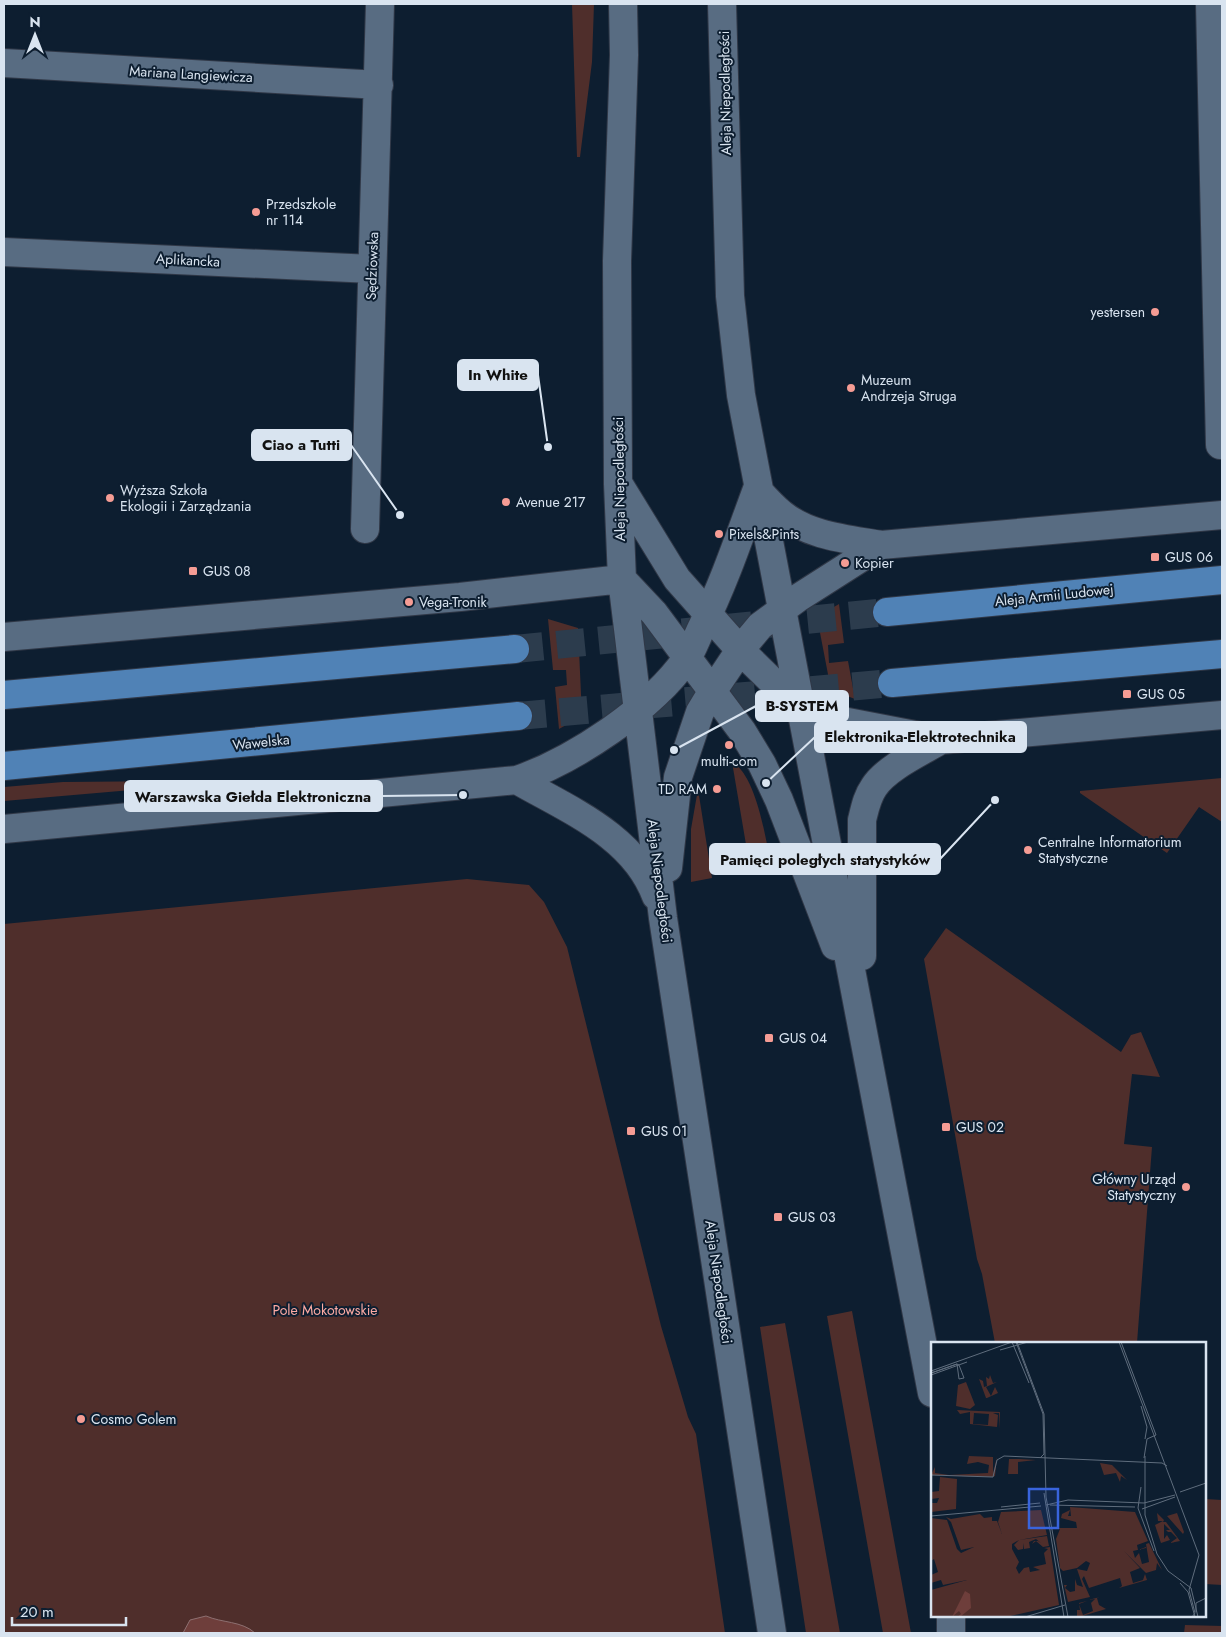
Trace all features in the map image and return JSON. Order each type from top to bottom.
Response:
[{"type":"main road","name":"Sędziowska","points":[[365,529],[380,4]]},
{"type":"main road","name":"Aleja Niepodległości","points":[[623,4],[624,55],[617,261],[618,484],[622,579],[663,918],[772,1633]]},
{"type":"main road","name":"Aleja Niepodległości","points":[[722,4],[731,312],[740,395],[862,1019],[931,1387]]},
{"type":"main road","points":[[1210,4],[1220,445]]},
{"type":"main road","name":"Mariana Langiewicza","points":[[4,63],[379,85]]},
{"type":"main road","name":"Aplikancka","points":[[4,252],[372,269]]},
{"type":"main road","points":[[618,484],[677,579],[740,650],[783,692],[832,719],[941,740],[1222,715]]},
{"type":"main road","points":[[4,829],[516,780],[547,770],[652,699],[687,657],[709,614],[757,489],[781,514],[805,529],[844,539],[881,544],[1222,515]]},
{"type":"main road","points":[[663,918],[678,777],[700,712],[740,650],[760,626],[881,544]]},
{"type":"main road","points":[[4,637],[460,596],[622,579],[654,613],[742,731],[779,800],[862,1019]]},
{"type":"main road","name":"Aleja Armii Ludowej","points":[[887,612],[1222,580]]},
{"type":"main road","points":[[4,695],[515,648]]},
{"type":"main road","points":[[892,683],[1222,654]]},
{"type":"main road","name":"Wawelska","points":[[4,766],[518,716]]},
{"type":"main road","points":[[862,1019],[862,828],[867,801],[874,786],[888,772],[941,740]]},
{"type":"main road","points":[[516,780],[580,815],[626,850],[649,878],[663,918]]},
{"type":"main road","points":[[950,1617],[951,1633]]},
{"type":"green space","points":[[572,4],[594,4],[592,62],[580,157],[577,157]]},
{"type":"green space","points":[[839,604],[844,643],[828,645],[829,663],[848,661],[855,699],[831,690],[817,617]]},
{"type":"green space","points":[[548,619],[578,628],[582,716],[559,729],[555,687],[567,685],[566,670],[553,670]]},
{"type":"green space","points":[[732,762],[741,769],[754,795],[760,812],[772,871],[751,874]]},
{"type":"green space","points":[[1222,778],[1222,822],[1199,807],[1167,853],[1080,793],[1080,791]]},
{"type":"green space","points":[[177,781],[178,786],[4,801],[4,787],[63,782]]},
{"type":"green space","points":[[698,789],[712,878],[691,882],[691,829]]},
{"type":"green space","name":"Pole Mokotowskie","points":[[467,879],[529,885],[544,902],[567,947],[661,1326],[688,1417],[696,1434],[725,1633],[4,1633],[4,924]]},
{"type":"green space","points":[[946,928],[1121,1052],[1131,1035],[1141,1032],[1160,1077],[1132,1074],[1124,1144],[1152,1147],[1137,1342],[995,1342],[982,1274],[977,1259],[924,959]]},
{"type":"green space","points":[[852,1311],[911,1633],[883,1633],[827,1316]]},
{"type":"green space","points":[[785,1323],[840,1633],[806,1633],[760,1327]]},
{"type":"green space","points":[[1206,1499],[1222,1500],[1222,1585],[1206,1584]]},
{"type":"green space","points":[[1185,1625],[1222,1626],[1222,1633],[1184,1633]]},
{"type":"shaded area","points":[[206,1616],[244,1626],[255,1633],[183,1633],[190,1620]]},
{"type":"tunnel","points":[[515,649],[887,612]]},
{"type":"tunnel","points":[[518,716],[892,683]]},
{"type":"place","name":"Przedszkole nr 114","points":[[256,212]]},
{"type":"place","name":"yestersen","points":[[1155,312]]},
{"type":"place","name":"Muzeum Andrzeja Struga","points":[[851,388]]},
{"type":"place","name":"In White","points":[[548,447]]},
{"type":"place","name":"Wyższa Szkoła Ekologii i Zarządzania","points":[[110,498]]},
{"type":"place","name":"Avenue 217","points":[[506,502]]},
{"type":"place","name":"Ciao a Tutti","points":[[400,515]]},
{"type":"place","name":"Pixels&Pints","points":[[719,534]]},
{"type":"place","name":"GUS 06","points":[[1155,557]]},
{"type":"place","name":"Kopier","points":[[845,563]]},
{"type":"place","name":"GUS 08","points":[[193,571]]},
{"type":"place","name":"Vega-Tronik","points":[[409,602]]},
{"type":"place","name":"GUS 05","points":[[1127,694]]},
{"type":"place","name":"multi-com","points":[[729,745]]},
{"type":"place","name":"B-SYSTEM","points":[[674,750]]},
{"type":"place","name":"Elektronika-Elektrotechnika","points":[[766,783]]},
{"type":"place","name":"TD RAM","points":[[717,789]]},
{"type":"place","name":"Warszawska Giełda Elektroniczna","points":[[463,795]]},
{"type":"place","name":"Pamięci poległych statystyków","points":[[995,800]]},
{"type":"place","name":"Centralne Informatorium Statystyczne","points":[[1028,850]]},
{"type":"place","name":"GUS 04","points":[[769,1038]]},
{"type":"place","name":"GUS 02","points":[[946,1127]]},
{"type":"place","name":"GUS 01","points":[[631,1131]]},
{"type":"place","name":"Główny Urząd Statystyczny","points":[[1186,1187]]},
{"type":"place","name":"GUS 03","points":[[778,1217]]},
{"type":"place","name":"Cosmo Golem","points":[[81,1419]]}]
